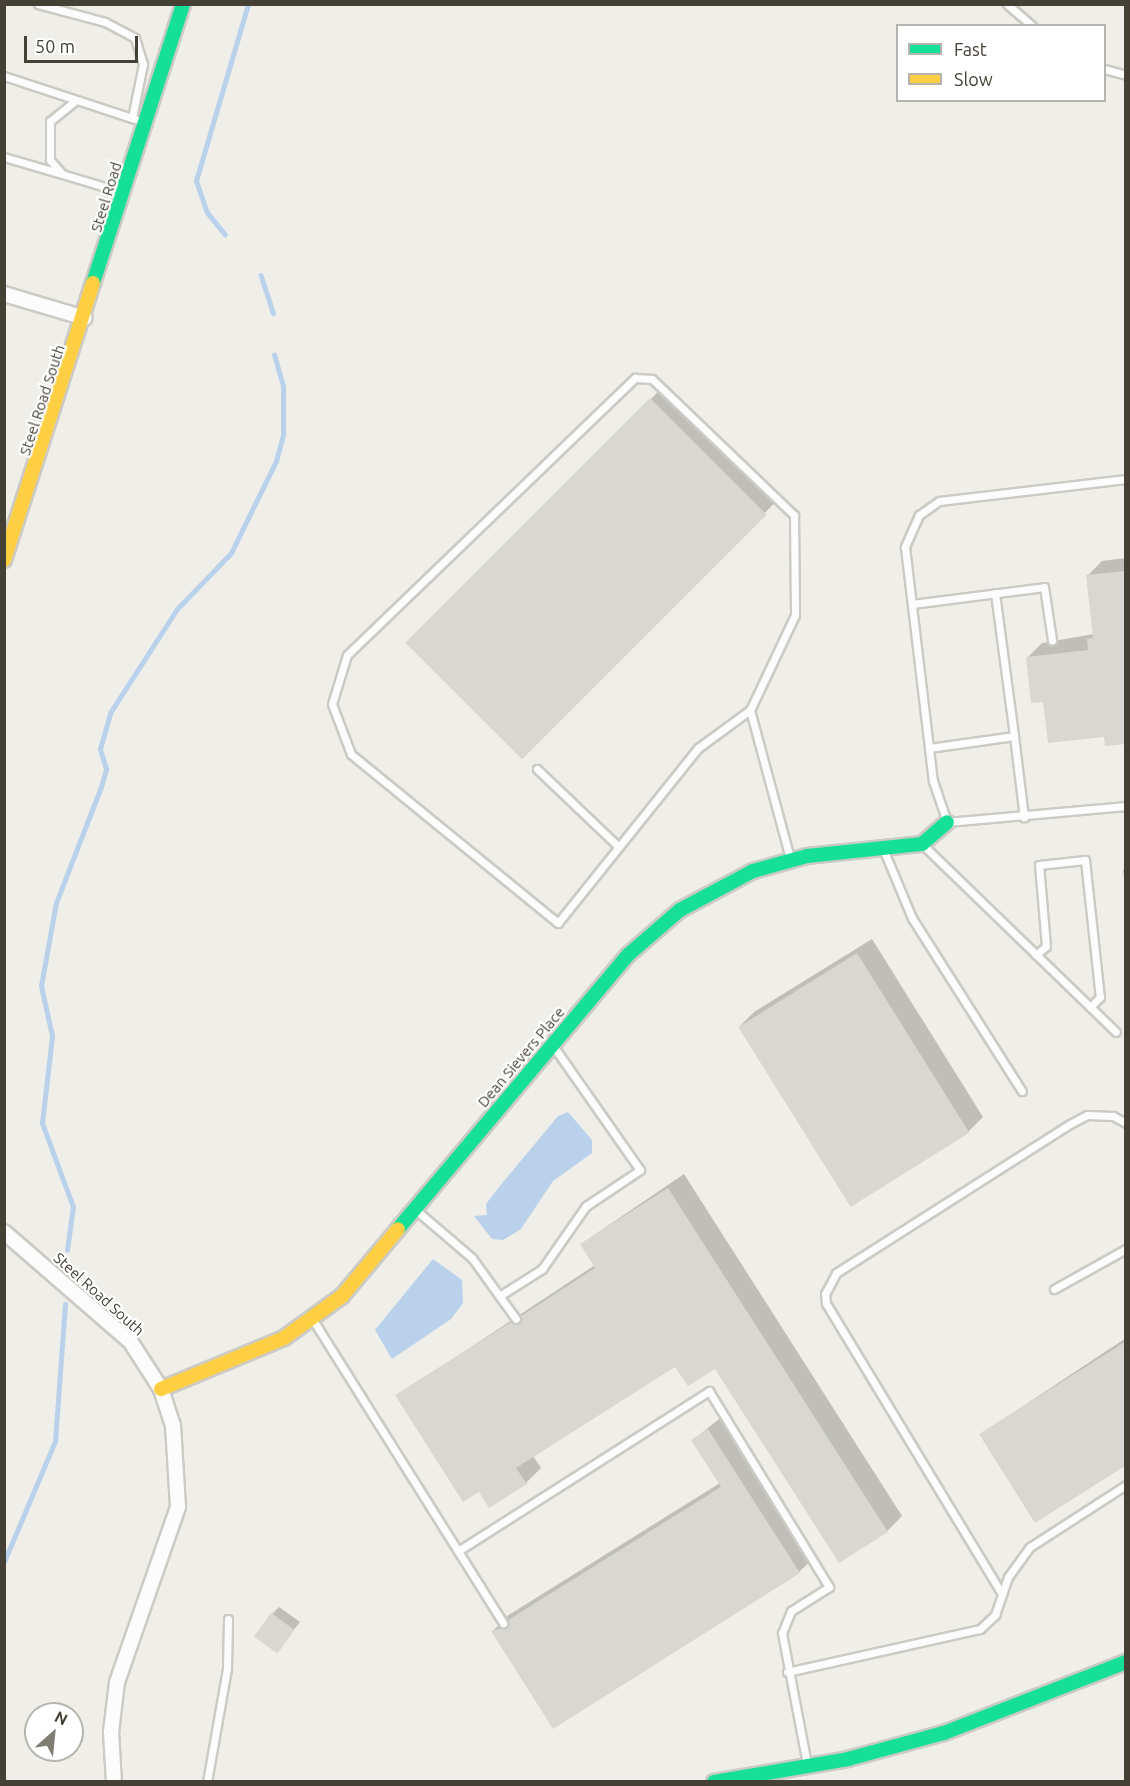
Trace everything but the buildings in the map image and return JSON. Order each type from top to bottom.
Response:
[{"type":"street","name":"Steel Road","points":[[85,318],[183,4]]},
{"type":"street","points":[[4,294],[85,318]]},
{"type":"street","name":"Steel Road South","points":[[4,560],[85,318]]},
{"type":"street","name":"Dean Sievers Place","points":[[161,1389],[284,1338],[313,1320],[342,1296],[552,1045],[658,927],[728,882],[791,860],[884,851],[921,844],[947,822]]},
{"type":"street","name":"Steel Road South","points":[[4,1232],[122,1334],[161,1389]]},
{"type":"street","points":[[114,1782],[111,1732],[117,1682],[178,1507],[179,1456],[161,1389]]},
{"type":"street","points":[[714,1782],[807,1766],[944,1733],[1125,1662]]},
{"type":"lane","points":[[38,4],[105,22],[135,38],[143,64],[132,118]]},
{"type":"lane","points":[[1007,4],[1030,24]]},
{"type":"lane","points":[[1106,70],[1125,75]]},
{"type":"lane","points":[[4,76],[75,101],[146,122]]},
{"type":"lane","points":[[62,174],[50,160],[46,135],[50,121],[75,101]]},
{"type":"lane","points":[[4,157],[124,193]]},
{"type":"lane","points":[[635,378],[652,379],[794,515],[795,615],[750,710],[698,748],[558,923],[351,754],[332,704],[347,655],[635,378]]},
{"type":"lane","points":[[1125,479],[939,501],[919,514],[907,536],[912,604],[929,748],[947,822],[1024,817],[1125,806]]},
{"type":"lane","points":[[912,604],[1044,587],[1052,640]]},
{"type":"lane","points":[[995,593],[1024,817]]},
{"type":"lane","points":[[750,710],[791,860]]},
{"type":"lane","points":[[929,748],[1014,736]]},
{"type":"lane","points":[[537,769],[619,847]]},
{"type":"lane","points":[[921,844],[1116,1032]]},
{"type":"lane","points":[[884,851],[912,918],[1022,1091]]},
{"type":"lane","points":[[1036,955],[1046,946],[1039,865],[1085,860],[1100,997],[1090,1007]]},
{"type":"lane","points":[[501,1295],[542,1269],[581,1209],[640,1170],[552,1045]]},
{"type":"lane","points":[[1002,1594],[826,1303],[825,1293],[836,1273],[1070,1124],[1088,1115],[1113,1116],[1125,1123]]},
{"type":"lane","points":[[415,1210],[460,1245],[501,1295],[516,1319]]},
{"type":"lane","points":[[1054,1289],[1125,1249]]},
{"type":"lane","points":[[313,1320],[503,1623]]},
{"type":"lane","points":[[458,1551],[708,1391],[829,1587],[786,1619],[781,1638],[807,1766]]},
{"type":"lane","points":[[787,1672],[976,1631],[993,1619],[1012,1569],[1030,1547],[1125,1485]]},
{"type":"lane","points":[[207,1782],[226,1668],[228,1619]]},
{"type":"water","points":[[568,1112],[592,1140],[592,1153],[553,1181],[521,1229],[503,1240],[492,1239],[474,1216],[487,1215],[486,1204],[499,1187],[558,1116]]},
{"type":"water","points":[[433,1259],[462,1280],[463,1303],[451,1319],[392,1359],[375,1330]]},
{"type":"waterway","points":[[225,235],[207,213],[196,181],[248,4]]},
{"type":"waterway","points":[[261,275],[273,313]]},
{"type":"waterway","points":[[67,1250],[73,1207],[42,1123],[52,1036],[41,986],[56,903],[101,787],[106,769],[100,749],[110,713],[177,609],[231,553],[276,461],[283,434],[283,386],[274,355]]},
{"type":"waterway","points":[[4,1562],[55,1441],[65,1304]]},
{"type":"traffic: fast","points":[[93,283],[183,4]]},
{"type":"traffic: fast","points":[[398,1229],[628,955],[680,910],[753,871],[807,856],[922,844],[947,822]]},
{"type":"traffic: fast","points":[[714,1782],[848,1759],[944,1733],[1126,1662]]},
{"type":"traffic: slow","points":[[4,560],[93,283]]},
{"type":"traffic: slow","points":[[161,1389],[284,1338],[342,1296],[398,1229]]}]
